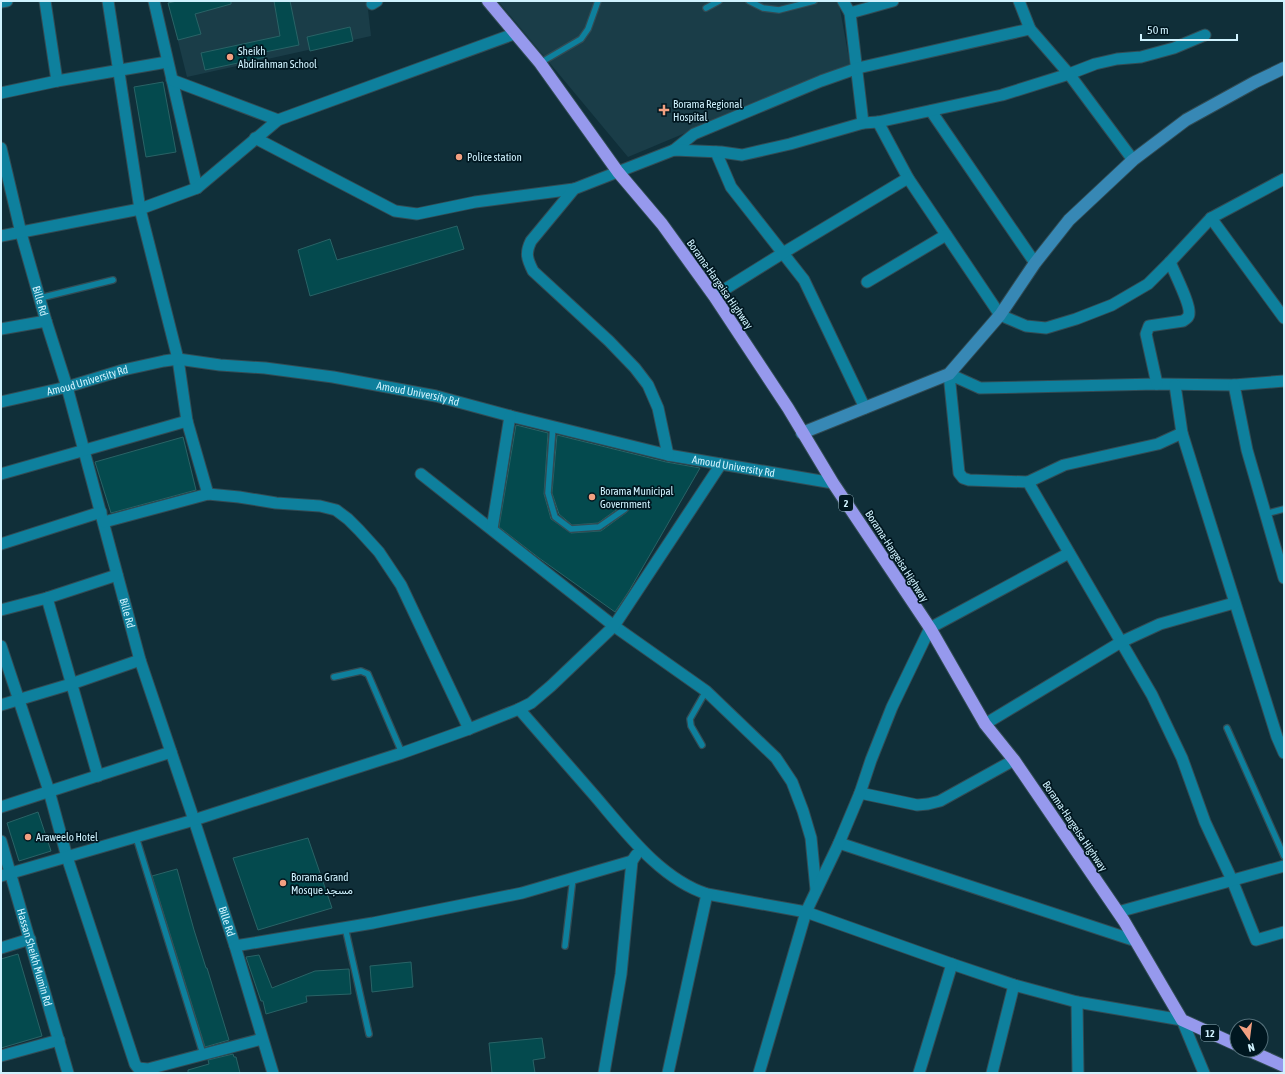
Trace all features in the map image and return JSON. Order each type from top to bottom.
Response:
[{"type":"highway","name":"Borama-Hargeisa Highway","points":[[488,1],[514,34],[540,63],[618,172],[662,224],[714,296],[788,408],[833,483],[930,628],[985,724],[1014,760],[1118,912],[1182,1020]]},
{"type":"highway","name":"12","points":[[1182,1020],[1229,1041]]},
{"type":"highway","points":[[1266,1058],[1284,1066]]},
{"type":"street","points":[[1,2],[7,1]]},
{"type":"street","points":[[45,1],[57,81]]},
{"type":"street","points":[[108,1],[140,209],[178,360],[187,421],[208,494]]},
{"type":"street","points":[[154,1],[197,188]]},
{"type":"street","points":[[844,1],[850,13],[864,123]]},
{"type":"street","points":[[850,13],[891,1]]},
{"type":"street","points":[[1019,1],[1030,29],[1069,74],[1133,160]]},
{"type":"street","points":[[255,138],[395,211],[416,214],[475,202],[574,189],[674,150],[694,134],[814,84],[858,68],[1030,29]]},
{"type":"street","points":[[1,236],[140,209],[197,188],[278,120],[514,34]]},
{"type":"street","points":[[674,150],[742,155],[790,144],[864,123],[878,122],[1002,95],[1069,74],[1095,64],[1117,59],[1141,57],[1174,48],[1205,35]]},
{"type":"street","points":[[1,93],[57,81],[167,62]]},
{"type":"street","points":[[802,433],[949,374],[1000,315],[1035,263],[1069,220],[1133,160],[1186,120],[1255,82],[1284,68]]},
{"type":"street","points":[[172,80],[278,120]]},
{"type":"street","points":[[931,111],[1035,263]]},
{"type":"street","points":[[878,122],[908,178],[1000,315],[1026,326],[1046,328],[1076,319],[1112,305],[1148,284],[1211,218],[1284,180]]},
{"type":"street","name":"Bille Rd","points":[[1,148],[2,161],[21,233],[46,321],[67,387],[140,660],[235,946],[273,1073]]},
{"type":"street","points":[[716,152],[731,187],[804,280],[865,408]]},
{"type":"street","points":[[714,296],[908,178]]},
{"type":"street","points":[[574,189],[531,241],[527,250],[528,262],[533,271],[609,341],[635,368],[648,385],[658,408],[668,455]]},
{"type":"street","points":[[1211,218],[1284,318]]},
{"type":"street","points":[[867,282],[946,235]]},
{"type":"street","points":[[1157,384],[1146,334],[1147,329],[1149,326],[1183,321],[1190,314],[1170,262]]},
{"type":"street","points":[[1,329],[46,321]]},
{"type":"street","name":"Amoud University Rd","points":[[1,402],[67,387],[123,370],[164,361],[178,360],[265,368],[333,377],[436,396],[668,455],[833,483]]},
{"type":"street","points":[[949,374],[980,388],[1157,384],[1234,385],[1284,381]]},
{"type":"street","points":[[949,374],[959,472],[963,478],[969,480],[1028,482],[1064,465],[1158,444],[1182,433]]},
{"type":"street","points":[[1175,385],[1182,433],[1234,603],[1277,737],[1284,753]]},
{"type":"street","points":[[1234,385],[1247,450],[1284,578]]},
{"type":"street","points":[[492,529],[510,416]]},
{"type":"street","points":[[1,474],[187,421]]},
{"type":"street","points":[[6,875],[194,820],[402,752],[469,729],[531,703],[614,626],[721,464]]},
{"type":"street","points":[[421,474],[614,626],[706,691],[776,758],[792,782],[803,810],[811,838],[816,891]]},
{"type":"street","points":[[1028,482],[1152,695],[1182,758],[1205,822],[1232,880],[1256,940],[1284,932]]},
{"type":"street","points":[[1,544],[102,517],[208,494],[276,503],[320,506],[336,510],[348,519],[379,552],[401,585],[469,729]]},
{"type":"street","points":[[759,1073],[806,912],[839,843],[860,793],[870,760],[892,707],[930,628],[1069,553]]},
{"type":"street","points":[[1,610],[47,598],[117,575]]},
{"type":"street","points":[[47,598],[98,776]]},
{"type":"street","points":[[985,724],[1121,642],[1160,624],[1234,603]]},
{"type":"street","points":[[1,646],[49,791],[67,857],[135,1064],[138,1068],[148,1069],[262,1038]]},
{"type":"street","points":[[1,705],[71,684],[140,660]]},
{"type":"street","points":[[519,709],[640,848],[675,879],[698,891],[708,894],[806,912],[1014,985],[1077,1002],[1182,1020],[1204,1073]]},
{"type":"street","points":[[1,806],[171,752]]},
{"type":"street","points":[[860,793],[917,805],[928,804],[940,801],[1014,760]]},
{"type":"street","name":"Hassan Sheikh Mumin Rd","points":[[1,841],[6,875],[30,939],[68,1073]]},
{"type":"street","points":[[839,843],[1136,941]]},
{"type":"street","points":[[604,1073],[621,974],[632,860],[640,848]]},
{"type":"street","points":[[235,946],[373,923],[522,894],[632,860]]},
{"type":"street","points":[[1118,912],[1284,866]]},
{"type":"street","points":[[668,1073],[708,894]]},
{"type":"street","points":[[1,948],[30,939]]},
{"type":"street","points":[[919,1073],[952,964]]},
{"type":"street","points":[[992,1073],[1014,985]]},
{"type":"street","points":[[1077,1002],[1078,1073]]},
{"type":"street","points":[[1,1056],[59,1040]]},
{"type":"lane","points":[[540,63],[582,39],[588,29],[598,1]]},
{"type":"lane","points":[[706,8],[719,1]]},
{"type":"lane","points":[[749,1],[763,8],[779,10],[814,1]]},
{"type":"lane","points":[[40,298],[113,280]]},
{"type":"lane","points":[[553,426],[548,493],[555,517],[571,529],[599,527],[625,509]]},
{"type":"lane","points":[[1265,514],[1284,509]]},
{"type":"lane","points":[[334,677],[361,671],[368,674],[402,752]]},
{"type":"lane","points":[[702,745],[691,726],[690,719],[706,691]]},
{"type":"lane","points":[[1227,728],[1284,856]]},
{"type":"lane","points":[[136,837],[203,1054]]},
{"type":"lane","points":[[565,946],[573,878]]},
{"type":"lane","points":[[345,927],[369,1034]]},
{"type":"shaded area","name":"Sheikh Abdirahman School","points":[[168,1],[367,1],[371,36],[187,77]]},
{"type":"shaded area","name":"Borama Regional Hospital","points":[[498,1],[837,1],[839,4],[850,64],[628,157]]},
{"type":"building","points":[[177,1],[231,1],[231,4],[195,14],[201,34],[178,40],[168,3]]},
{"type":"building","points":[[274,1],[290,1],[299,45],[265,52],[266,57],[205,70],[201,53],[280,36]]},
{"type":"building","points":[[350,27],[353,41],[310,51],[307,37]]},
{"type":"building","points":[[163,82],[176,152],[146,157],[134,87]]},
{"type":"building","points":[[457,226],[464,249],[310,296],[298,250],[330,239],[337,260]]},
{"type":"building","name":"Borama Municipal Government","points":[[516,425],[548,433],[544,494],[551,519],[571,533],[601,531],[627,512],[629,508],[627,505],[623,505],[598,523],[572,525],[559,514],[552,493],[557,435],[666,462],[700,468],[629,591],[615,612],[539,558],[499,527]]},
{"type":"building","points":[[183,437],[196,490],[111,513],[95,462]]},
{"type":"building","name":"Araweelo Hotel","points":[[38,812],[51,851],[19,861],[7,823]]},
{"type":"building","name":"Borama Grand Mosque مسجد","points":[[308,838],[332,908],[258,930],[233,858]]},
{"type":"building","points":[[177,869],[194,930],[229,1040],[205,1047],[152,876]]},
{"type":"building","points":[[18,954],[42,1036],[1,1048],[1,959]]},
{"type":"building","points":[[259,955],[272,988],[315,971],[349,969],[351,994],[306,996],[307,1002],[266,1014],[263,1001],[261,1001],[246,957]]},
{"type":"building","points":[[411,962],[413,987],[372,992],[370,966]]},
{"type":"building","points":[[542,1038],[545,1058],[533,1060],[535,1073],[492,1073],[489,1043]]},
{"type":"building","points":[[233,1054],[234,1057],[236,1057],[240,1073],[188,1073],[188,1070],[209,1064],[208,1060]]},
{"type":"place","name":"Sheikh Abdirahman School","points":[[230,57]]},
{"type":"place","name":"Borama Regional Hospital","points":[[664,110]]},
{"type":"place","name":"Police station","points":[[459,157]]},
{"type":"place","name":"Borama Municipal Government","points":[[592,497]]},
{"type":"place","name":"Araweelo Hotel","points":[[28,837]]},
{"type":"place","name":"Borama Grand Mosque مسجد","points":[[283,883]]}]
